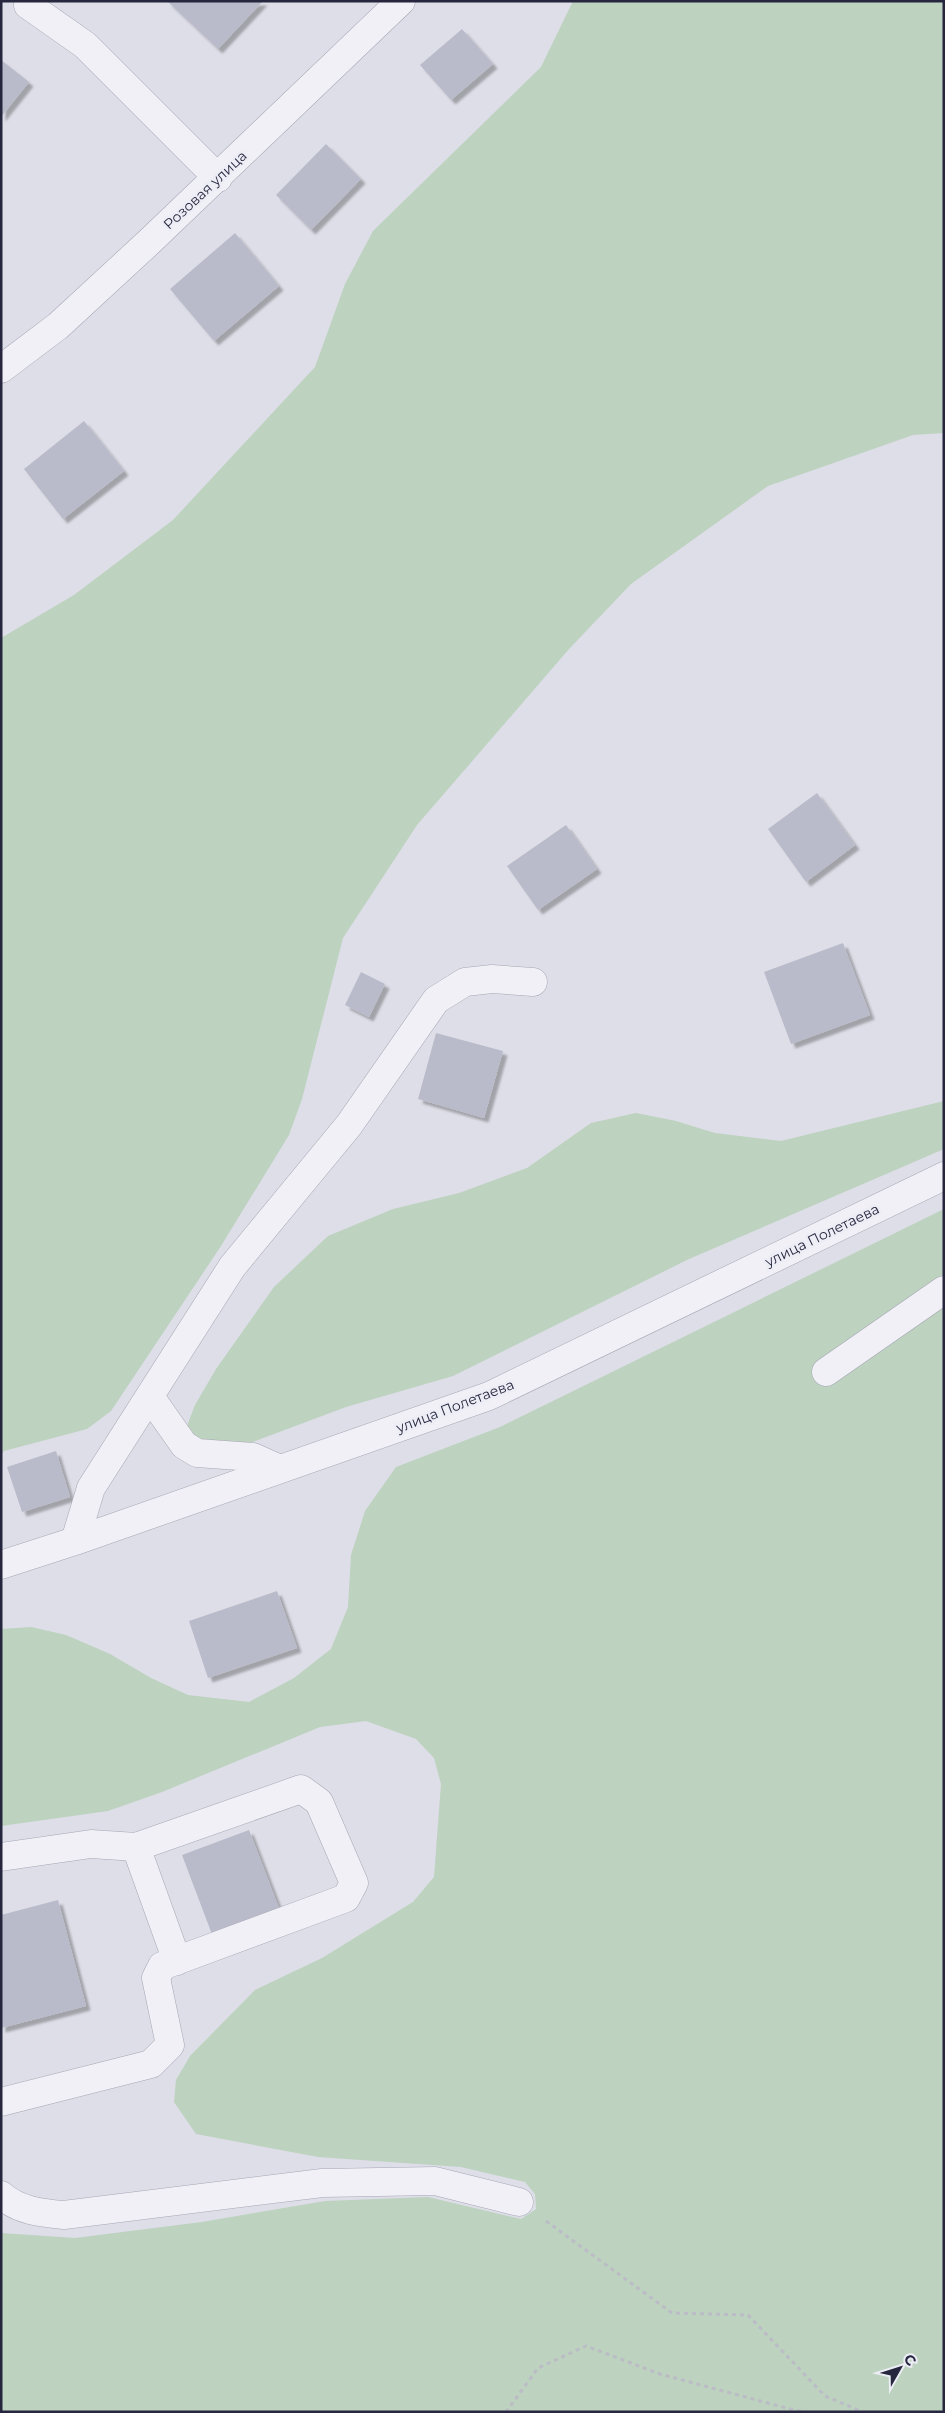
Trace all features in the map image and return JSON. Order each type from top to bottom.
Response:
[{"type":"street","name":"Розовая улица","points":[[1,369],[58,326],[218,178],[401,1]]},
{"type":"street","points":[[28,5],[85,45],[218,178]]},
{"type":"street","points":[[75,1541],[92,1488],[151,1398],[232,1267],[349,1125],[436,1000],[465,982],[492,979],[533,982]]},
{"type":"street","name":"улица Полетаева","points":[[1,1564],[75,1541],[489,1396],[944,1176]]},
{"type":"street","points":[[826,1372],[944,1290]]},
{"type":"street","points":[[151,1398],[184,1445],[197,1453],[253,1457],[280,1469]]},
{"type":"street","points":[[1,1857],[91,1844],[136,1847],[301,1789],[319,1802],[354,1883],[346,1898],[162,1966],[156,1978],[170,2045],[151,2064],[1,2102]]},
{"type":"street","points":[[136,1847],[177,1961]]},
{"type":"street","points":[[1,2195],[8,2201],[37,2213],[64,2215],[322,2183],[435,2181],[519,2202]]},
{"type":"path","points":[[519,2202],[672,2313],[748,2315],[825,2396],[863,2412]]},
{"type":"path","points":[[506,2412],[538,2368],[586,2346],[660,2374],[790,2410],[806,2412]]},
{"type":"green space","points":[[573,1],[944,1],[944,433],[913,435],[768,486],[631,584],[569,649],[417,825],[343,938],[302,1099],[289,1135],[221,1246],[111,1411],[87,1429],[4,1451],[1,1454],[1,638],[74,595],[173,520],[315,367],[345,284],[373,231],[541,67]]},
{"type":"green space","points":[[944,1101],[944,1149],[689,1259],[453,1376],[346,1407],[226,1452],[196,1444],[187,1426],[195,1405],[216,1369],[274,1287],[328,1236],[393,1209],[459,1193],[527,1168],[591,1123],[636,1113],[676,1121],[715,1133],[781,1141]]},
{"type":"green space","points":[[944,1209],[944,2412],[1,2412],[1,2233],[75,2238],[202,2222],[325,2201],[428,2197],[521,2219],[536,2209],[535,2194],[525,2182],[461,2167],[318,2157],[196,2134],[174,2102],[176,2080],[190,2056],[255,1990],[322,1958],[413,1902],[434,1877],[441,1784],[434,1758],[416,1739],[366,1721],[320,1727],[162,1792],[108,1811],[1,1826],[1,1629],[31,1627],[66,1635],[110,1654],[151,1678],[188,1695],[249,1702],[294,1678],[331,1649],[348,1607],[351,1555],[365,1511],[396,1467],[500,1427]]},
{"type":"building","points":[[167,1],[263,1],[218,49]]},
{"type":"building","points":[[462,29],[493,64],[451,100],[420,65]]},
{"type":"building","points":[[1,60],[29,82],[1,117]]},
{"type":"building","points":[[326,144],[361,179],[311,230],[276,195]]},
{"type":"building","points":[[235,233],[279,286],[214,341],[170,289]]},
{"type":"building","points":[[84,421],[124,471],[63,519],[24,469]]},
{"type":"building","points":[[817,793],[855,845],[806,882],[768,829]]},
{"type":"building","points":[[566,825],[597,869],[538,910],[507,866]]},
{"type":"building","points":[[843,943],[870,1015],[791,1044],[764,972]]},
{"type":"building","points":[[361,972],[385,984],[369,1017],[345,1005]]},
{"type":"building","points":[[436,1033],[503,1051],[484,1118],[418,1099]]},
{"type":"building","points":[[56,1451],[70,1497],[22,1512],[7,1467]]},
{"type":"building","points":[[277,1591],[297,1648],[208,1678],[189,1621]]},
{"type":"building","points":[[249,1830],[280,1911],[213,1937],[182,1855]]},
{"type":"building","points":[[58,1900],[86,2006],[1,2028],[1,1915]]}]
